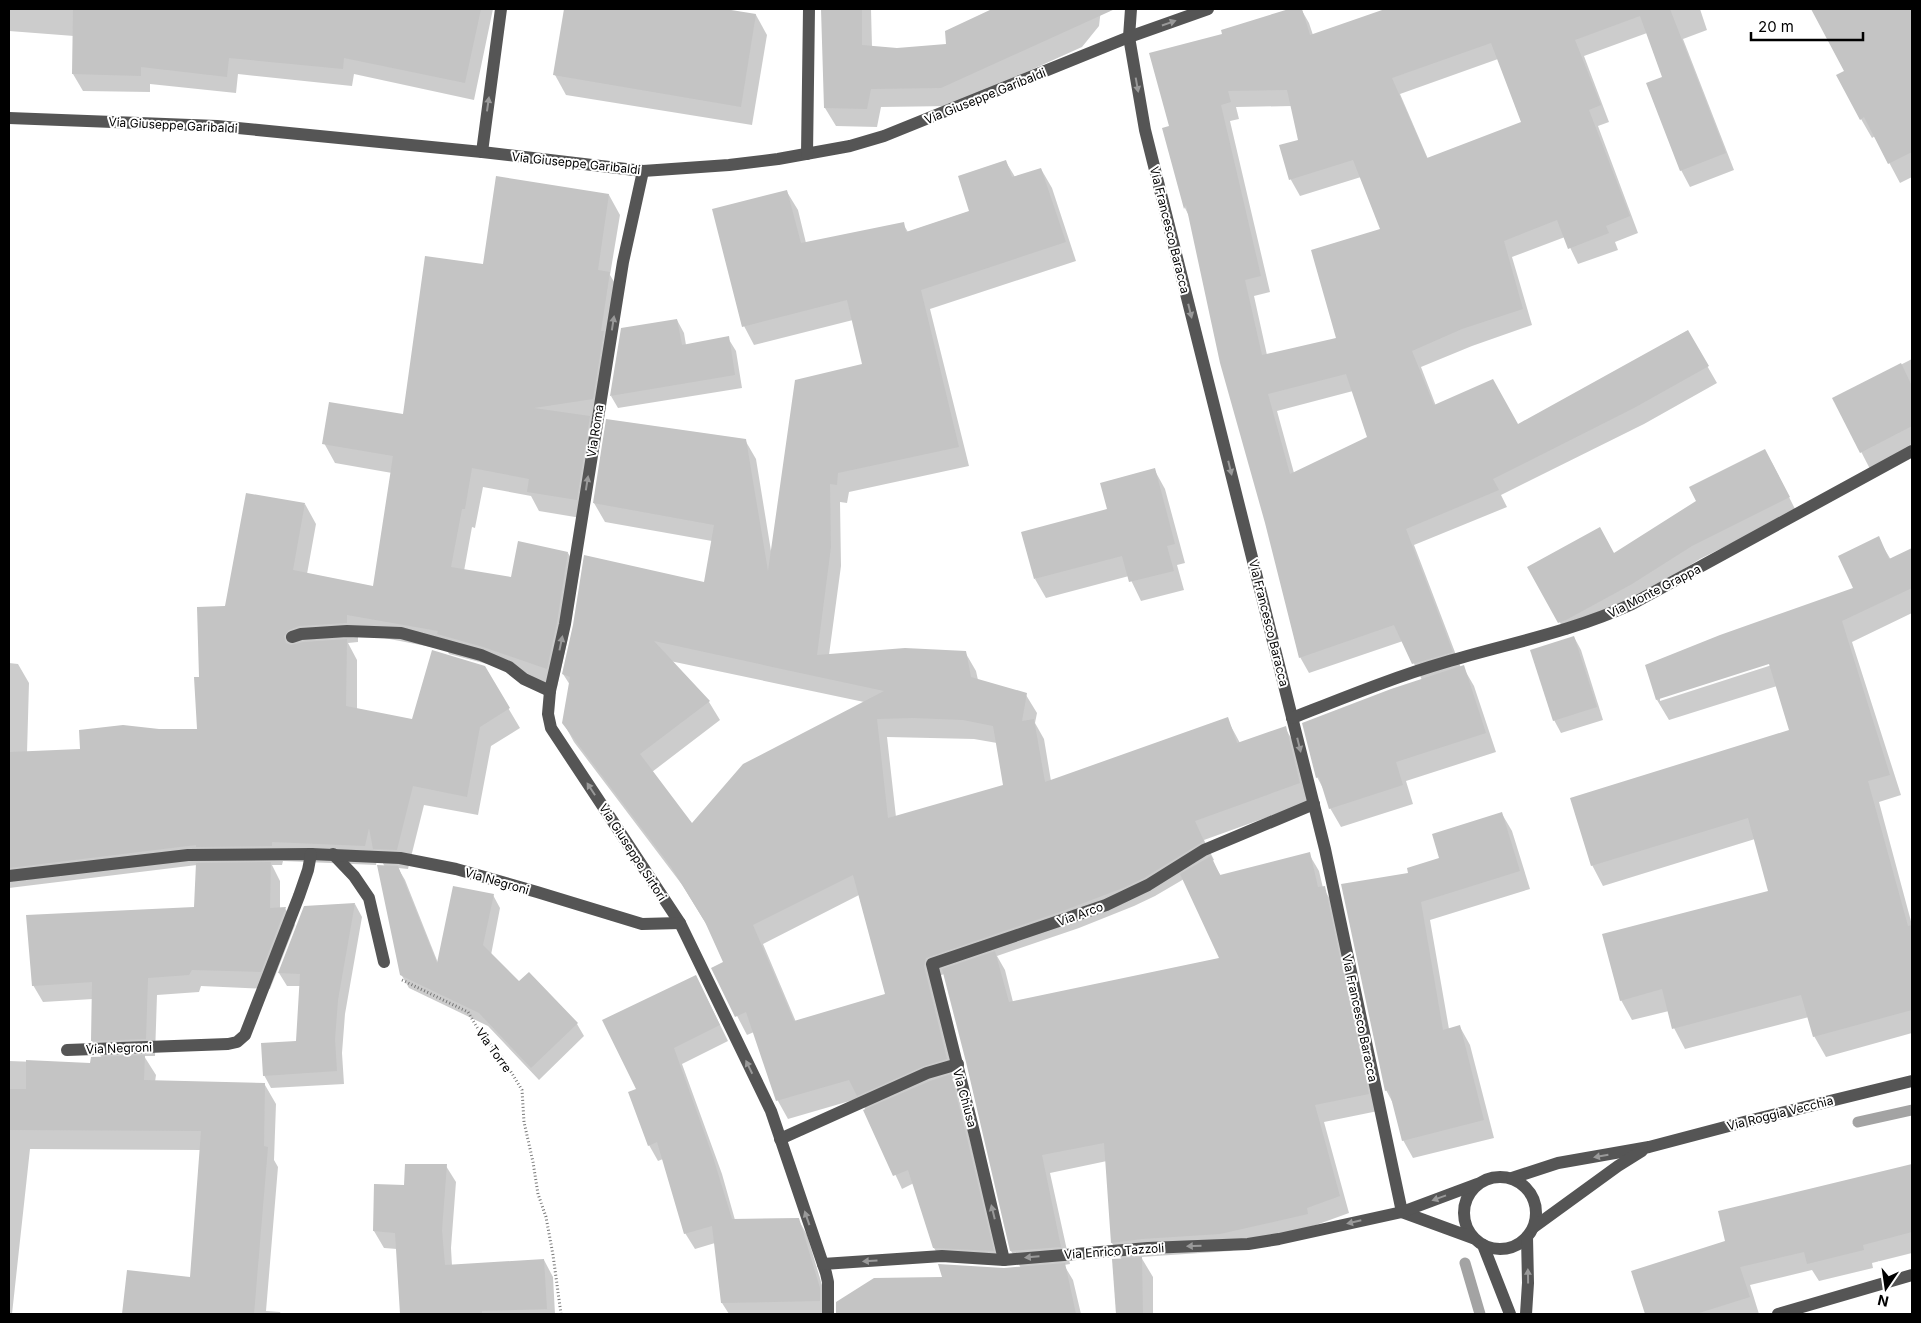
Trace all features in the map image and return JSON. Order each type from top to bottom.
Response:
[{"type":"street","points":[[482,152],[501,9]]},
{"type":"street","points":[[807,154],[809,9]]},
{"type":"street","name":"Via Francesco Baracca","points":[[1131,9],[1129,36],[1145,130],[1325,849],[1402,1212]]},
{"type":"street","name":"Via Giuseppe Garibaldi","points":[[9,118],[218,126],[482,152],[643,171],[729,165],[778,159],[850,146],[884,136],[1129,36],[1208,9]]},
{"type":"street","name":"Via Roma","points":[[550,691],[565,624],[623,262],[643,171]]},
{"type":"street","name":"Via Monte Grappa","points":[[1292,718],[1445,662],[1540,638],[1608,615],[1632,604],[1912,451]]},
{"type":"street","points":[[292,637],[301,634],[347,631],[401,633],[481,655],[509,667],[524,678],[550,691]]},
{"type":"street","name":"Via Giuseppe Sirtori","points":[[550,691],[548,714],[551,728],[680,923],[771,1111],[823,1264],[828,1282],[828,1314]]},
{"type":"street","name":"Via Arco","points":[[958,1064],[932,964],[1008,940],[1106,905],[1148,885],[1204,850],[1314,804]]},
{"type":"street","name":"Via Negroni","points":[[9,876],[188,854],[333,854],[400,858],[447,867],[642,924],[680,923]]},
{"type":"street","name":"Via Negroni","points":[[67,1050],[228,1044],[237,1042],[246,1035],[299,896],[308,870],[311,854]]},
{"type":"street","points":[[333,854],[354,876],[369,898],[384,962]]},
{"type":"street","name":"Via Chiusa","points":[[780,1139],[927,1073],[958,1064],[1004,1260]]},
{"type":"street","name":"Via Roggia Vecchia","points":[[1512,1178],[1558,1163],[1649,1147],[1912,1081]]},
{"type":"street","name":"Via Roggia Vecchia","points":[[1530,1232],[1618,1166],[1649,1147]]},
{"type":"street","points":[[1510,1314],[1478,1242],[1467,1227],[1464,1216],[1464,1204],[1469,1193],[1477,1184],[1488,1178],[1500,1176],[1512,1178],[1522,1184],[1536,1204],[1536,1216],[1530,1232],[1526,1314]]},
{"type":"street","name":"Via Enrico Tazzoli","points":[[823,1264],[942,1256],[1004,1260],[1148,1248],[1248,1244],[1402,1212],[1477,1184]]},
{"type":"street","points":[[1402,1212],[1494,1249],[1506,1249],[1518,1245],[1530,1232]]},
{"type":"street","points":[[1778,1314],[1912,1275]]},
{"type":"path","name":"Via Torre","points":[[384,962],[391,973],[386,973],[468,1012],[481,1034],[502,1057],[522,1090],[524,1122],[538,1194],[546,1217],[561,1314]]},
{"type":"building","points":[[73,9],[481,9],[465,83],[344,58],[343,69],[229,58],[227,77],[141,67],[141,76],[72,74]]},
{"type":"building","points":[[564,9],[725,9],[756,14],[741,107],[553,75]]},
{"type":"building","points":[[821,9],[862,9],[862,45],[897,48],[946,44],[945,31],[992,9],[1115,9],[941,88],[871,89],[867,109],[824,108]]},
{"type":"building","points":[[1289,9],[1302,9],[1310,35],[1385,9],[1670,9],[1726,153],[1680,171],[1646,83],[1662,77],[1640,16],[1575,40],[1601,105],[1589,110],[1630,216],[1606,226],[1609,233],[1568,249],[1557,220],[1504,241],[1523,309],[1462,329],[1412,351],[1434,405],[1493,379],[1518,424],[1688,330],[1709,366],[1634,408],[1493,479],[1499,490],[1406,529],[1453,652],[1412,664],[1394,625],[1299,658],[1265,523],[1220,363],[1186,205],[1184,209],[1162,128],[1169,126],[1149,53],[1222,34],[1221,30]],"holes":[[[1491,43],[1521,122],[1427,158],[1392,78]],[[1287,90],[1298,140],[1279,145],[1289,180],[1353,160],[1380,229],[1311,250],[1336,338],[1262,355],[1245,280],[1261,276],[1221,105],[1231,102],[1228,91]],[[1346,374],[1367,437],[1290,474],[1268,394]]]},
{"type":"building","points":[[1811,9],[1912,9],[1912,152],[1888,164],[1864,117],[1860,120],[1836,75],[1844,71]]},
{"type":"building","points":[[1006,160],[1012,177],[1041,168],[1066,242],[921,290],[959,447],[838,473],[837,485],[830,484],[831,547],[817,655],[905,648],[966,651],[971,677],[1027,693],[1022,721],[1034,719],[1045,782],[1228,717],[1237,743],[1286,726],[1300,783],[1195,821],[1204,841],[1144,878],[1123,888],[926,958],[924,966],[947,1059],[924,1066],[857,1096],[849,1080],[776,1101],[746,1012],[735,1017],[711,968],[723,962],[705,922],[671,867],[562,723],[570,677],[562,674],[573,625],[584,555],[704,582],[714,525],[593,503],[606,419],[746,439],[768,571],[795,380],[862,364],[847,300],[742,327],[712,209],[787,190],[801,243],[904,222],[906,232],[969,211],[958,176]],"holes":[[[654,641],[814,676],[884,691],[743,764],[692,823],[640,754],[710,701]],[[877,719],[963,720],[993,726],[1003,785],[888,818]],[[853,875],[885,994],[794,1021],[753,925]]]},
{"type":"building","points":[[496,176],[609,194],[598,270],[610,272],[601,331],[604,331],[593,399],[534,408],[590,416],[577,500],[527,492],[529,479],[472,468],[465,509],[462,509],[451,567],[511,577],[518,541],[568,552],[557,622],[547,669],[483,647],[437,634],[438,631],[347,615],[347,623],[299,626],[289,630],[284,636],[286,643],[291,645],[303,642],[347,639],[346,706],[412,719],[432,650],[485,666],[510,708],[480,727],[467,797],[413,786],[397,850],[373,849],[369,828],[365,846],[272,842],[272,846],[196,847],[196,845],[9,868],[9,752],[80,749],[79,730],[123,725],[159,729],[197,729],[194,677],[199,677],[197,607],[225,606],[246,493],[305,503],[293,570],[373,586],[393,456],[322,444],[329,402],[403,414],[425,256],[483,264]]},
{"type":"building","points":[[677,319],[682,345],[729,336],[735,375],[610,396],[621,328]]},
{"type":"building","points":[[1901,363],[1912,386],[1912,426],[1860,453],[1832,398]]},
{"type":"building","points":[[1765,449],[1790,497],[1692,546],[1632,584],[1558,623],[1527,567],[1600,527],[1614,553],[1696,501],[1689,487]]},
{"type":"building","points":[[1155,468],[1175,544],[1167,546],[1174,571],[1129,582],[1122,556],[1034,579],[1021,532],[1107,509],[1100,483]]},
{"type":"building","points":[[1879,536],[1889,559],[1912,548],[1912,588],[1842,621],[1890,775],[1868,781],[1908,926],[1912,925],[1912,1010],[1813,1037],[1801,995],[1672,1029],[1662,989],[1620,1001],[1602,934],[1768,891],[1748,818],[1591,866],[1570,798],[1789,730],[1769,664],[1656,700],[1645,665],[1720,635],[1853,588],[1838,556]]},
{"type":"building","points":[[1574,636],[1597,707],[1553,721],[1530,650]]},
{"type":"building","points":[[1464,665],[1486,733],[1396,762],[1403,785],[1329,809],[1319,777],[1316,778],[1302,723],[1391,689]]},
{"type":"building","points":[[1502,812],[1520,871],[1421,902],[1443,1030],[1460,1025],[1484,1120],[1402,1141],[1389,1090],[1385,1091],[1341,884],[1408,873],[1407,868],[1439,858],[1432,834]]},
{"type":"building","points":[[1310,852],[1318,887],[1325,886],[1369,1094],[1315,1105],[1340,1196],[1307,1208],[1308,1214],[1220,1234],[1111,1243],[1104,1143],[1042,1155],[1061,1247],[1010,1251],[966,1062],[942,969],[995,951],[1009,1002],[1219,958],[1180,874],[1211,856],[1220,875]]},
{"type":"building","points":[[271,862],[270,908],[286,907],[261,972],[192,970],[189,975],[148,978],[146,1039],[91,1041],[92,982],[32,986],[26,915],[194,907],[196,863]]},
{"type":"building","points":[[377,865],[398,866],[437,963],[453,886],[494,894],[483,945],[519,981],[529,972],[578,1023],[531,1068],[479,1013],[400,975]]},
{"type":"building","points":[[355,903],[338,1000],[335,1039],[337,1071],[263,1076],[261,1043],[296,1041],[300,974],[278,973],[304,906]]},
{"type":"building","points":[[696,975],[720,1025],[674,1048],[713,1157],[732,1219],[799,1218],[820,1288],[820,1301],[721,1303],[712,1226],[684,1234],[657,1142],[648,1146],[628,1092],[636,1089],[602,1020]]},
{"type":"building","points":[[145,1055],[144,1080],[265,1083],[264,1146],[268,1147],[254,1314],[122,1314],[127,1270],[190,1277],[201,1131],[9,1130],[9,1089],[26,1089],[26,1060],[90,1063],[91,1057]]},
{"type":"building","points":[[951,1074],[994,1251],[933,1248],[908,1170],[893,1176],[863,1110]]},
{"type":"building","points":[[405,1164],[447,1164],[442,1230],[445,1265],[544,1259],[547,1309],[482,1311],[482,1314],[400,1314],[395,1233],[373,1231],[374,1184],[404,1185]]},
{"type":"building","points":[[1912,1164],[1912,1232],[1863,1245],[1864,1250],[1807,1264],[1804,1252],[1740,1267],[1750,1297],[1696,1314],[1645,1314],[1631,1271],[1725,1241],[1718,1211]]},
{"type":"building","points":[[1142,1257],[1143,1314],[1116,1314],[1112,1259]]},
{"type":"building","points":[[1065,1263],[1076,1314],[836,1314],[836,1302],[874,1278],[942,1277],[938,1264],[1004,1268]]},
{"type":"waterway","points":[[1858,1122],[1912,1110]]},
{"type":"waterway","points":[[1465,1263],[1480,1314]]}]
